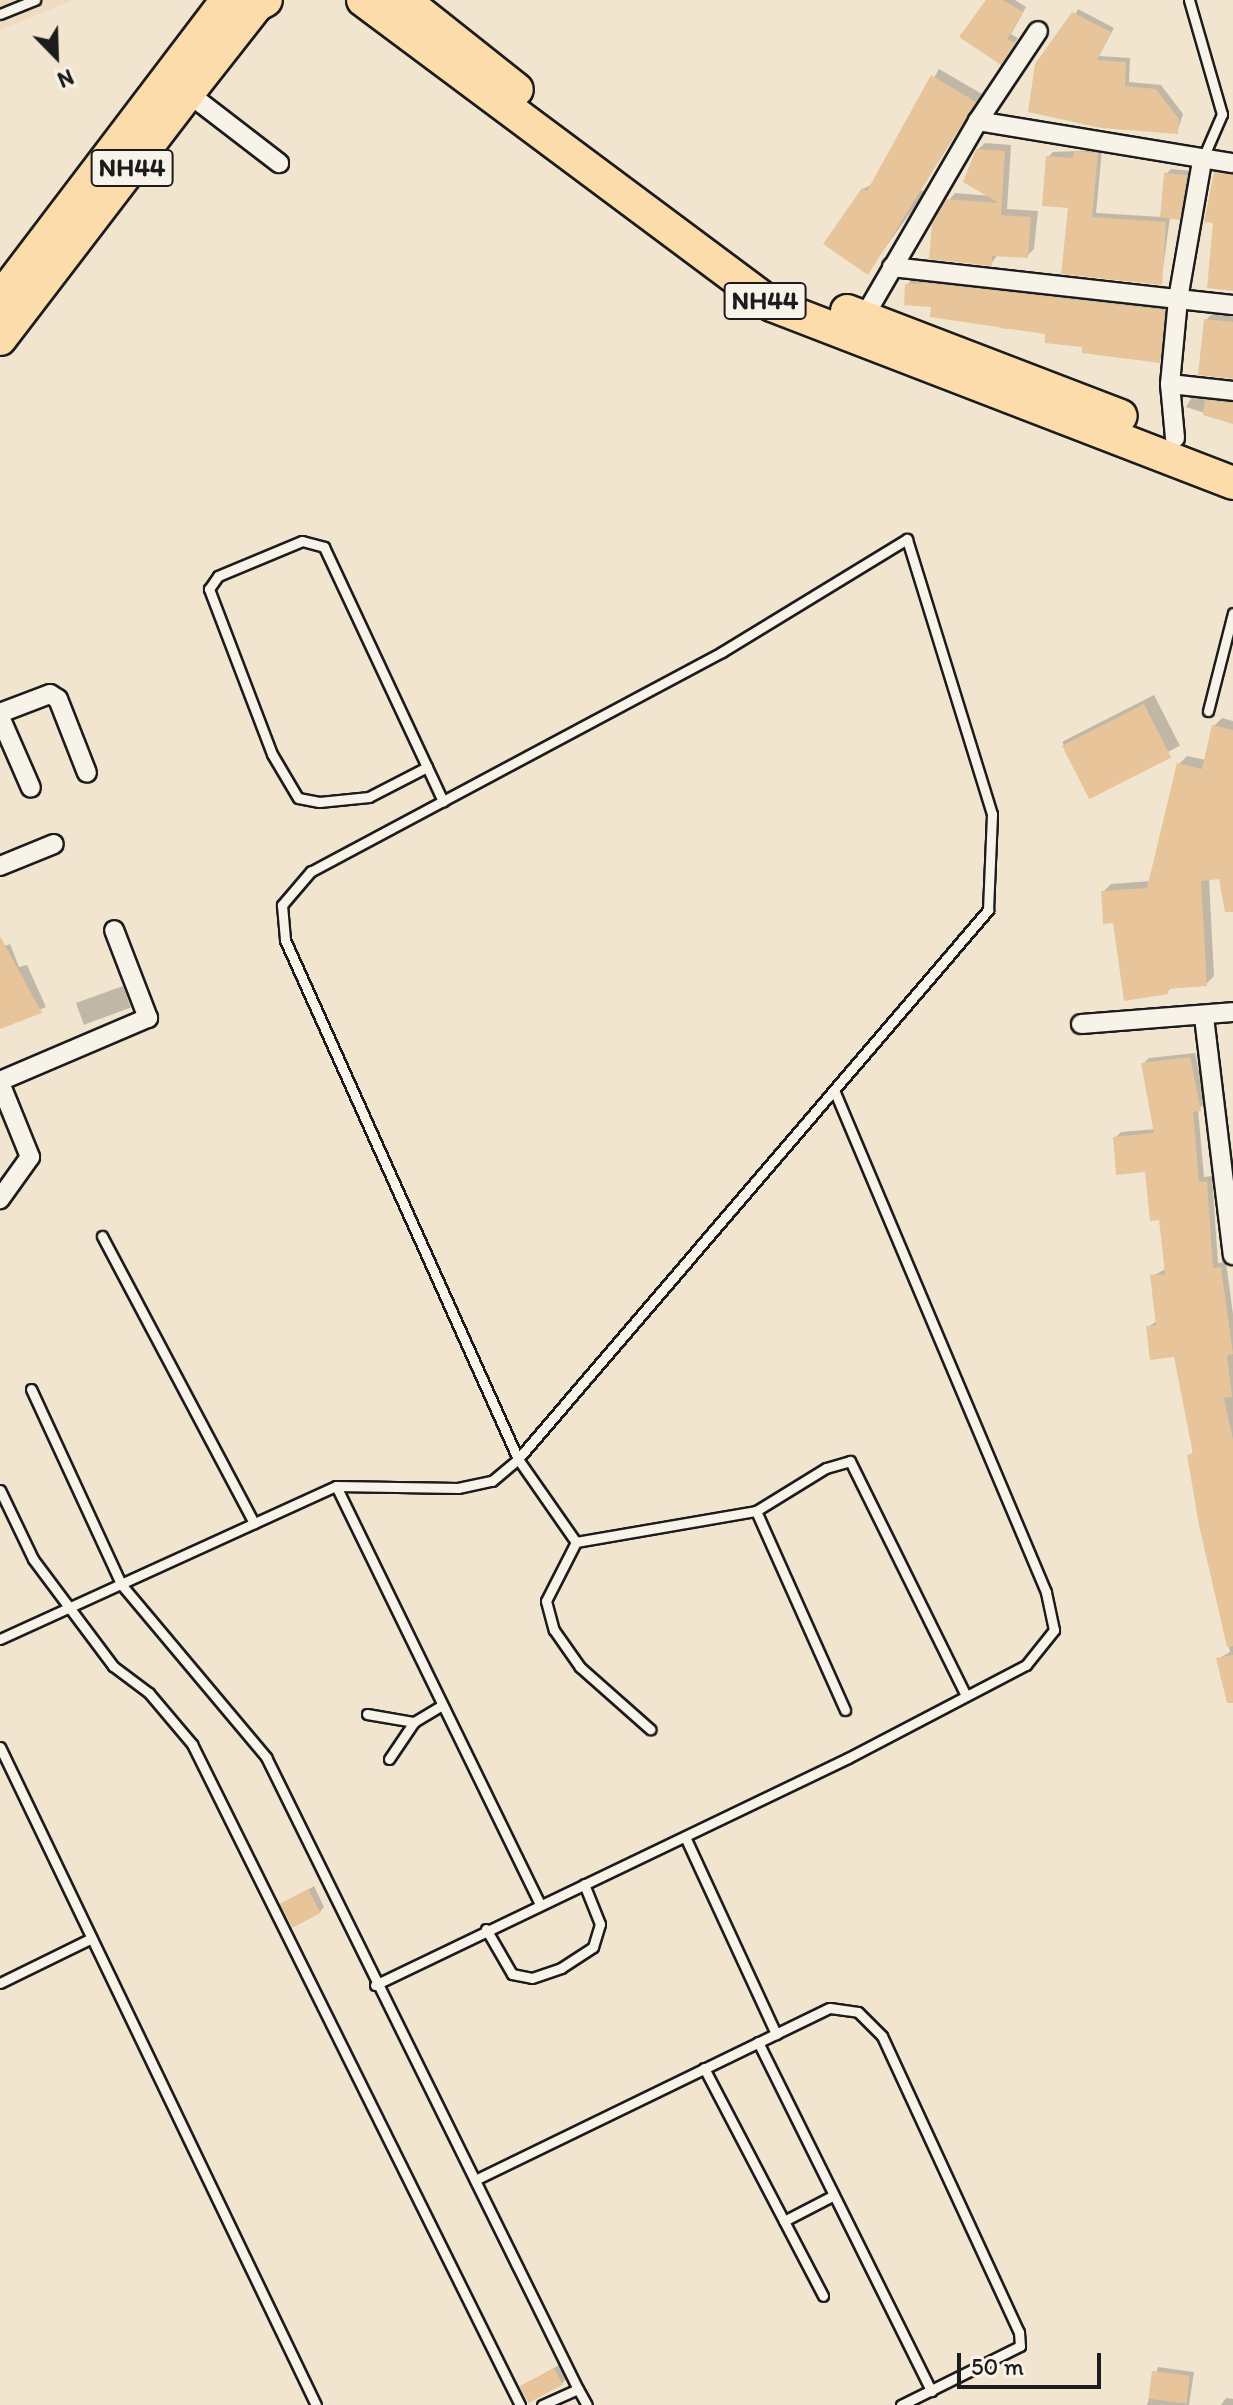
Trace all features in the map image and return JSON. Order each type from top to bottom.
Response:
[{"type":"highway","name":"NH44","points":[[0,299],[227,0]]},
{"type":"highway","name":"NH44","points":[[0,339],[257,5],[266,0]]},
{"type":"highway","name":"NH44","points":[[363,0],[772,305],[1233,483]]},
{"type":"highway","name":"NH44","points":[[404,0],[735,256],[782,285],[1233,460]]},
{"type":"street","points":[[864,317],[978,121],[1038,31]]},
{"type":"street","points":[[188,93],[279,163]]},
{"type":"street","points":[[978,121],[1202,162],[1233,163]]},
{"type":"street","points":[[1175,438],[1170,384],[1178,299],[1202,162]]},
{"type":"street","points":[[892,267],[1233,305]]},
{"type":"street","points":[[1170,384],[1233,391]]},
{"type":"street","points":[[31,788],[0,715],[50,694],[58,699],[87,773]]},
{"type":"street","points":[[0,866],[54,844]]},
{"type":"street","points":[[0,1199],[30,1157],[0,1082],[148,1018],[114,930]]},
{"type":"street","points":[[1081,1024],[1204,1017],[1233,1012]]},
{"type":"street","points":[[1204,1017],[1233,1255]]},
{"type":"lane","points":[[0,14],[35,0]]},
{"type":"lane","points":[[1189,0],[1222,114],[1202,162]]},
{"type":"lane","points":[[0,1639],[71,1604],[336,1486],[458,1488],[492,1481],[518,1459],[988,910],[992,814],[907,539],[722,652],[311,871],[282,905],[285,940],[518,1459],[576,1542]]},
{"type":"lane","points":[[427,767],[369,797],[319,802],[298,798],[272,754],[209,589],[218,576],[302,541],[324,547],[443,801]]},
{"type":"lane","points":[[1208,711],[1233,613]]},
{"type":"lane","points":[[375,1985],[539,1903],[686,1839],[1026,1665],[1043,1648],[1054,1630],[1046,1592],[834,1090]]},
{"type":"lane","points":[[102,1236],[254,1523]]},
{"type":"lane","points":[[31,1389],[121,1584],[266,1757],[375,1985],[587,2405]]},
{"type":"lane","points":[[576,1542],[756,1511],[826,1468],[850,1461],[965,1694]]},
{"type":"lane","points":[[336,1486],[539,1903]]},
{"type":"lane","points":[[0,1490],[33,1559],[71,1604],[113,1666],[149,1693],[192,1744],[520,2405]]},
{"type":"lane","points":[[756,1511],[845,1710]]},
{"type":"lane","points":[[576,1542],[546,1601],[554,1630],[580,1667],[650,1729]]},
{"type":"lane","points":[[389,1759],[414,1722],[442,1705]]},
{"type":"lane","points":[[367,1714],[414,1722]]},
{"type":"lane","points":[[0,1747],[316,2405]]},
{"type":"lane","points":[[686,1839],[776,2034]]},
{"type":"lane","points":[[486,1929],[512,1974],[532,1978],[561,1968],[593,1947],[600,1924],[584,1884]]},
{"type":"lane","points":[[0,1983],[92,1938]]},
{"type":"lane","points":[[475,2180],[830,2008],[858,2012],[882,2036],[1019,2332],[1020,2346],[1011,2354],[901,2405]]},
{"type":"lane","points":[[758,2042],[931,2391]]},
{"type":"lane","points":[[704,2068],[823,2296]]},
{"type":"lane","points":[[784,2221],[834,2195]]},
{"type":"lane","points":[[542,2405],[578,2389]]},
{"type":"shaded area","points":[[0,0],[73,0],[0,30]]},
{"type":"building","points":[[986,0],[1003,0],[1023,12],[1007,39],[1015,43],[1001,65],[959,37]]},
{"type":"building","points":[[1072,12],[1111,32],[1097,60],[1126,62],[1125,86],[1156,89],[1179,119],[1178,134],[1101,128],[1028,112],[1035,64]]},
{"type":"building","points":[[931,75],[976,102],[868,275],[823,244],[862,188],[867,191]]},
{"type":"building","points":[[976,149],[1005,151],[1001,215],[1031,217],[1028,258],[992,256],[992,266],[929,259],[932,224],[946,199],[999,203],[963,182]]},
{"type":"building","points":[[1074,151],[1098,153],[1092,217],[1166,222],[1162,285],[1061,274],[1068,208],[1042,206],[1046,156],[1073,158]]},
{"type":"building","points":[[1214,172],[1233,175],[1233,291],[1207,288],[1213,223],[1204,222]]},
{"type":"building","points":[[1164,173],[1187,175],[1180,220],[1160,217]]},
{"type":"building","points":[[927,283],[1165,310],[1160,363],[1082,353],[1082,347],[1045,343],[1045,334],[930,317],[931,307],[904,305],[905,284]]},
{"type":"building","points":[[1204,319],[1233,322],[1233,379],[1198,375]]},
{"type":"building","points":[[1205,400],[1233,403],[1233,424],[1203,415]]},
{"type":"building","points":[[1144,704],[1171,757],[1089,799],[1062,746]]},
{"type":"building","points":[[1212,725],[1233,730],[1233,912],[1225,912],[1219,879],[1201,881],[1207,986],[1168,989],[1168,994],[1124,1001],[1113,923],[1103,924],[1101,891],[1147,888],[1177,763],[1202,769]]},
{"type":"building","points":[[0,936],[42,1013],[0,1029]]},
{"type":"building","points":[[1190,1057],[1201,1111],[1193,1112],[1199,1182],[1207,1181],[1213,1268],[1221,1267],[1233,1354],[1227,1355],[1232,1397],[1224,1398],[1233,1440],[1233,1646],[1227,1647],[1199,1525],[1187,1455],[1193,1454],[1174,1357],[1150,1360],[1146,1326],[1156,1325],[1150,1275],[1165,1274],[1159,1220],[1150,1221],[1145,1172],[1116,1175],[1113,1137],[1154,1133],[1141,1063]]},
{"type":"building","points":[[1233,1655],[1233,1703],[1227,1703],[1216,1658]]},
{"type":"building","points":[[308,1889],[321,1913],[292,1928],[280,1904]]},
{"type":"building","points":[[554,2368],[563,2385],[528,2403],[520,2386]]},
{"type":"building","points":[[1152,2371],[1190,2376],[1186,2403],[1149,2399]]}]
